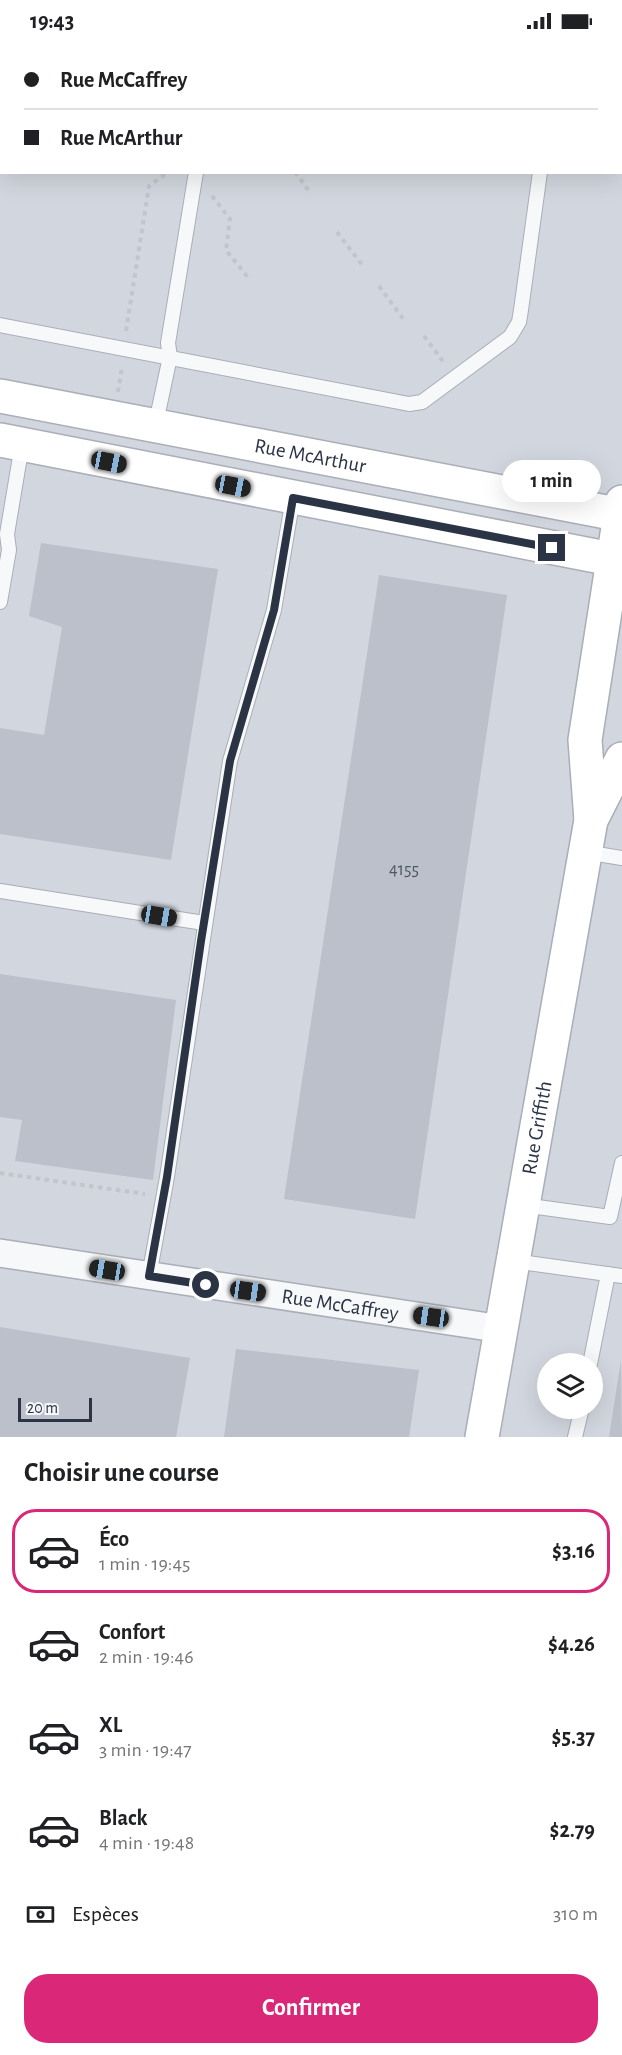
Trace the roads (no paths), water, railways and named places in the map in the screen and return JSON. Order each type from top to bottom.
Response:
[{"type":"street","name":"Rue McArthur","points":[[0,396],[155,427],[621,510]]},
{"type":"street","name":"Rue McArthur","points":[[11,442],[618,561]]},
{"type":"street","name":"Rue Griffith","points":[[482,1437],[591,820],[585,740],[618,561],[621,510]]},
{"type":"street","name":"Rue Griffith","points":[[591,820],[622,759]]},
{"type":"street","name":"Rue McCaffrey","points":[[0,1253],[502,1329]]},
{"type":"lane","points":[[155,427],[170,357],[168,344],[196,174]]},
{"type":"lane","points":[[0,325],[409,404],[422,402],[510,337],[519,322],[540,174]]},
{"type":"lane","points":[[0,602],[9,550],[4,533],[11,442]]},
{"type":"lane","points":[[149,1276],[167,1177],[230,761],[274,610],[293,498]]},
{"type":"lane","points":[[585,852],[622,858]]},
{"type":"lane","points":[[0,891],[204,922]]},
{"type":"lane","points":[[523,1205],[616,1218],[622,1163]]},
{"type":"lane","points":[[513,1261],[615,1275],[594,1353]]},
{"type":"lane","points":[[575,1437],[579,1419]]}]
